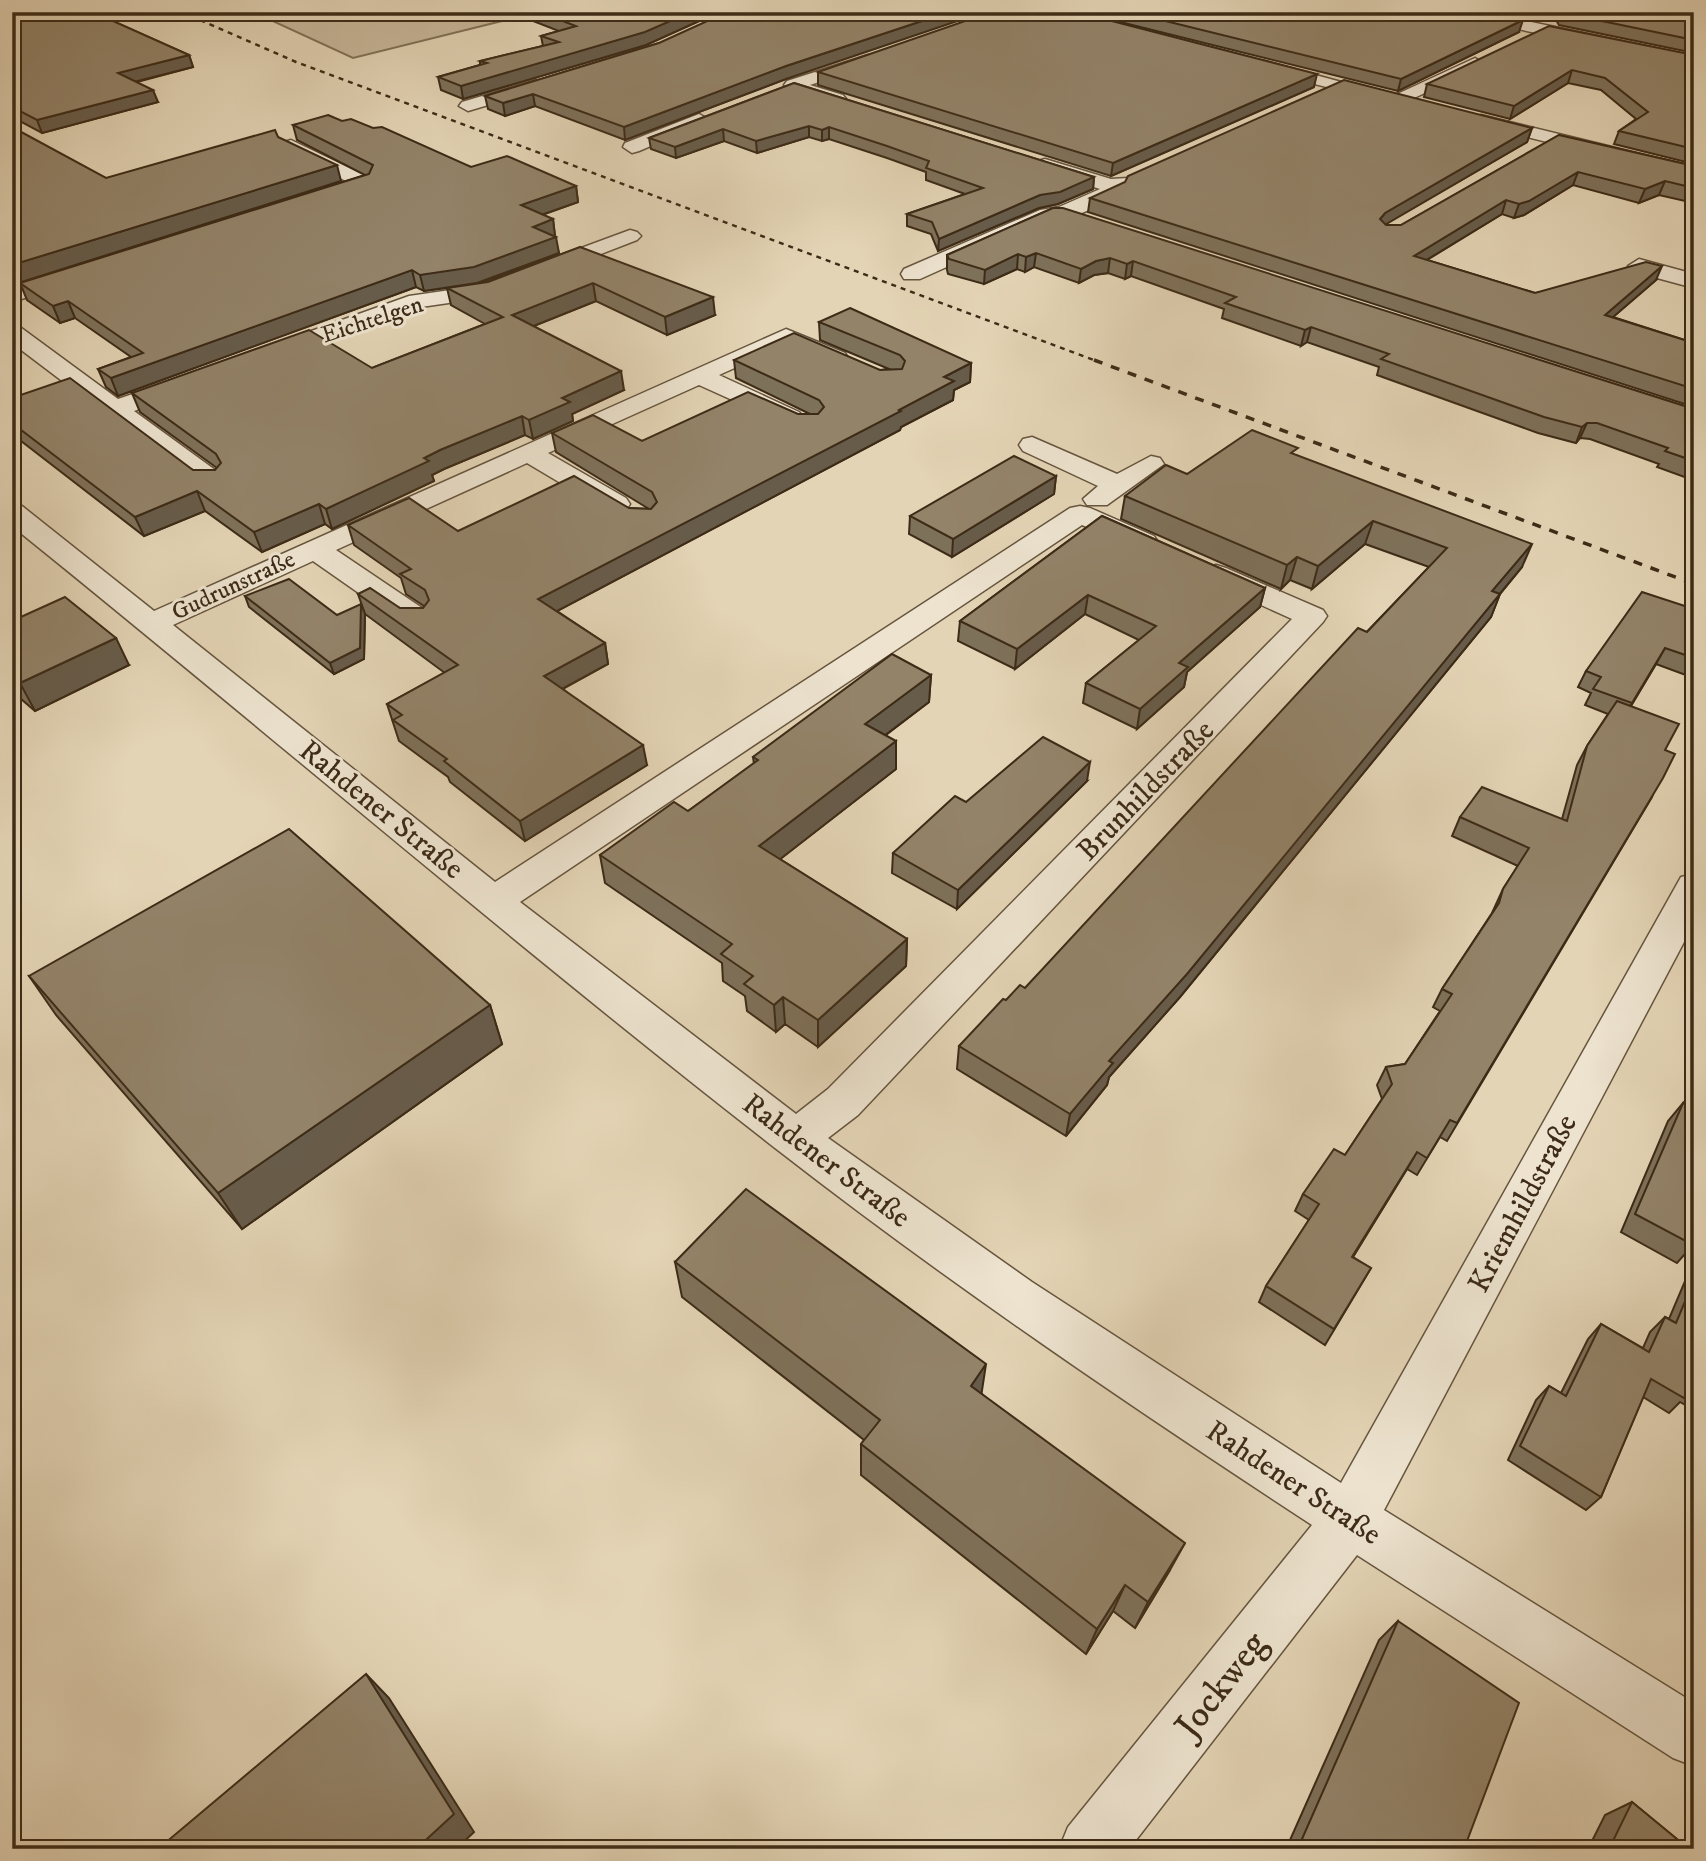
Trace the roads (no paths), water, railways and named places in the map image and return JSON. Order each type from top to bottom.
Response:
[{"type":"street","points":[[1460,12],[1694,61]]},
{"type":"street","points":[[1519,41],[1566,18]]},
{"type":"street","points":[[1399,100],[1495,53]]},
{"type":"street","points":[[860,106],[787,87],[886,54]]},
{"type":"street","points":[[1245,62],[1425,106]]},
{"type":"street","points":[[468,106],[547,82]]},
{"type":"street","points":[[1313,96],[1338,85]]},
{"type":"street","points":[[632,147],[719,112]]},
{"type":"street","points":[[1464,116],[1694,173]]},
{"type":"street","points":[[1530,152],[1553,138]]},
{"type":"street","points":[[291,146],[365,183],[300,204]]},
{"type":"street","points":[[1032,161],[1112,186],[1137,175]]},
{"type":"street","points":[[912,274],[1046,214],[1063,213],[1115,190],[1112,186]]},
{"type":"street","points":[[1063,213],[1090,222]]},
{"type":"street","name":"Eichtelgen","points":[[247,362],[417,301],[482,292],[630,236]]},
{"type":"street","points":[[1639,265],[1694,281]]},
{"type":"street","points":[[12,295],[91,270]]},
{"type":"street","points":[[12,332],[34,361],[115,409],[212,481]]},
{"type":"street","name":"Gudrunstraße","points":[[152,622],[530,454],[786,336],[855,366]]},
{"type":"street","points":[[115,409],[207,376]]},
{"type":"street","points":[[699,376],[809,426]]},
{"type":"street","points":[[1032,445],[1118,485]]},
{"type":"street","points":[[530,454],[643,520]]},
{"type":"street","points":[[495,900],[1080,514],[1083,508],[1151,464]]},
{"type":"street","name":"Rahdener Straße","points":[[12,512],[796,1139],[986,1278],[1350,1520],[1694,1737]]},
{"type":"street","name":"Brunhildstraße","points":[[796,1139],[843,1102],[1312,616],[1080,514]]},
{"type":"street","name":"Gudrunstraße","points":[[314,548],[417,618]]},
{"type":"street","name":"Kriemhildstraße","points":[[1350,1520],[1694,887]]},
{"type":"street","name":"Jockweg","points":[[1090,1849],[1350,1520]]},
{"type":"railway","points":[[182,12],[296,62],[1099,362]]},
{"type":"railway","points":[[1094,360],[1694,584]]}]
